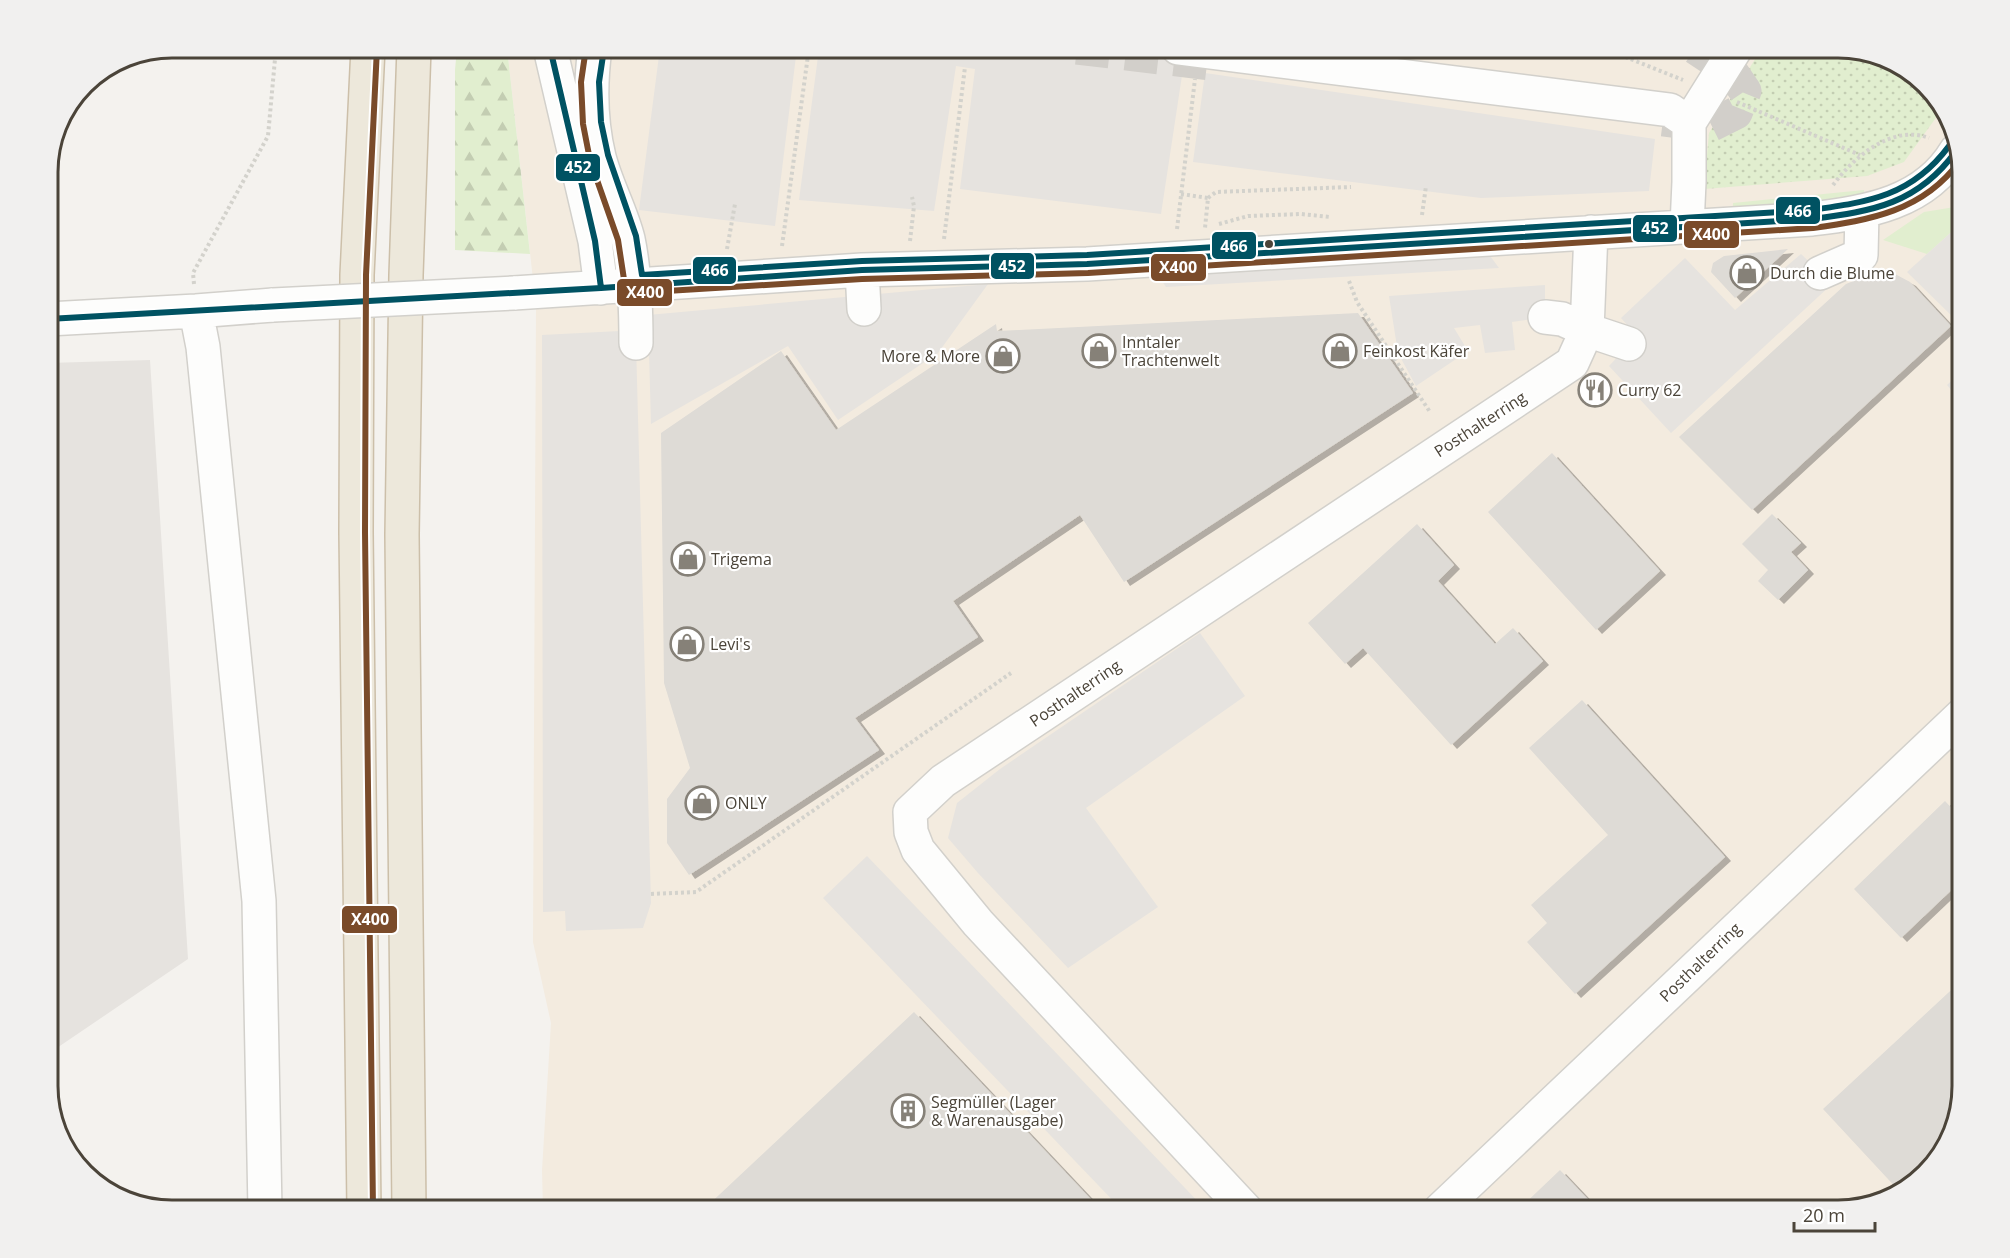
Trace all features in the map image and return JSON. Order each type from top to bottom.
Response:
[{"type":"highway","points":[[364,1199],[356,497],[357,275],[367,59]]},
{"type":"highway","points":[[409,1199],[402,535],[406,275],[414,59]]},
{"type":"street","points":[[1260,58],[1670,110],[1689,123]]},
{"type":"street","points":[[1687,226],[1689,123],[1729,58]]},
{"type":"street","points":[[553,59],[595,241],[601,288]]},
{"type":"street","points":[[593,59],[590,82],[592,123],[599,157],[627,238],[634,284],[636,343]]},
{"type":"street","points":[[59,317],[601,288],[862,270],[1087,264],[1812,219],[1862,212],[1907,197],[1942,171],[1950,154]]},
{"type":"street","points":[[1820,273],[1861,255],[1862,212]]},
{"type":"street","name":"Posthalterring","points":[[1236,1199],[978,923],[918,850],[911,832],[910,812],[943,781],[976,773],[1173,640],[1572,363],[1587,330],[1592,232]]},
{"type":"street","points":[[862,270],[864,309]]},
{"type":"street","points":[[196,311],[203,347],[259,901],[265,1199]]},
{"type":"street","points":[[1545,317],[1562,319],[1629,344]]},
{"type":"street","name":"Posthalterring","points":[[1452,1199],[1952,725]]},
{"type":"path","points":[[1177,234],[1195,79],[1189,58]]},
{"type":"path","points":[[1629,58],[1709,89],[1860,155]]},
{"type":"path","points":[[196,311],[193,273],[268,136],[275,59]]},
{"type":"path","points":[[780,253],[807,59]]},
{"type":"path","points":[[944,246],[964,67]]},
{"type":"path","points":[[1829,190],[1860,155],[1892,138],[1918,134],[1949,153]]},
{"type":"path","points":[[1422,215],[1426,186]]},
{"type":"path","points":[[1181,194],[1208,198],[1216,192],[1351,187]]},
{"type":"path","points":[[910,248],[914,206],[912,197]]},
{"type":"path","points":[[1205,229],[1208,198]]},
{"type":"path","points":[[725,256],[735,204]]},
{"type":"path","points":[[1350,281],[1357,302],[1430,412]]},
{"type":"path","points":[[651,894],[696,892],[1011,673]]},
{"type":"shaded area","points":[[1185,58],[1161,214],[960,189],[975,69],[956,66],[934,211],[799,200],[818,59]]},
{"type":"shaded area","points":[[1837,58],[1867,62],[1894,74],[1907,82],[1928,103],[1943,129],[1951,165],[1952,1085],[1948,1115],[1936,1142],[1928,1155],[1907,1176],[1881,1191],[1852,1199],[543,1199],[542,1170],[551,1023],[533,942],[536,306],[508,59]]},
{"type":"shaded area","points":[[659,59],[796,59],[775,226],[639,210]]},
{"type":"shaded area","points":[[1205,73],[1655,139],[1649,191],[1481,198],[1193,162]]},
{"type":"shaded area","points":[[1951,232],[1951,315],[1907,272]]},
{"type":"shaded area","points":[[1485,249],[1499,268],[1166,287],[1154,269]]},
{"type":"shaded area","points":[[1801,254],[1832,284],[1671,433],[1609,366],[1637,336],[1621,318],[1685,258],[1735,310]]},
{"type":"shaded area","points":[[988,284],[938,353],[838,420],[788,346],[651,424],[648,315]]},
{"type":"shaded area","points":[[1545,285],[1545,317],[1512,322],[1515,350],[1485,353],[1480,325],[1454,328],[1468,351],[1416,386],[1398,353],[1389,296]]},
{"type":"shaded area","points":[[620,331],[636,343],[651,903],[643,928],[566,931],[565,911],[543,912],[542,335]]},
{"type":"shaded area","points":[[150,360],[188,959],[59,1047],[59,363]]},
{"type":"shaded area","points":[[1200,633],[1245,696],[1086,808],[1158,907],[1068,968],[948,838],[957,803],[1000,769]]},
{"type":"shaded area","points":[[867,856],[1196,1199],[1111,1199],[823,898]]},
{"type":"green space","points":[[1756,58],[1837,58],[1867,62],[1907,82],[1928,103],[1937,117],[1904,162],[1867,176],[1704,189],[1709,133]]},
{"type":"green space","points":[[456,59],[508,59],[530,254],[455,250]]},
{"type":"green space","points":[[1864,190],[1864,200],[1733,213],[1733,203]]},
{"type":"green space","points":[[1951,208],[1951,232],[1927,254],[1883,240],[1924,212]]},
{"type":"building","points":[[1788,249],[1735,298],[1711,272],[1713,263],[1724,256]]},
{"type":"building","points":[[1871,274],[1895,274],[1910,282],[1951,326],[1752,510],[1679,437],[1846,284]]},
{"type":"building","points":[[1358,313],[1413,393],[1124,582],[1080,515],[953,601],[978,637],[855,718],[879,750],[689,875],[667,843],[667,799],[690,768],[664,683],[661,433],[781,351],[836,430],[996,324],[997,331]]},
{"type":"building","points":[[1552,453],[1660,571],[1596,630],[1488,512]]},
{"type":"building","points":[[1772,514],[1801,543],[1791,552],[1808,570],[1778,600],[1758,581],[1768,570],[1742,544]]},
{"type":"building","points":[[1417,524],[1454,565],[1438,581],[1495,644],[1513,628],[1543,661],[1451,745],[1363,648],[1345,664],[1308,623]]},
{"type":"building","points":[[1582,700],[1725,857],[1575,994],[1527,942],[1547,923],[1531,905],[1608,835],[1529,748]]},
{"type":"building","points":[[1945,801],[1952,808],[1952,890],[1901,938],[1854,889]]},
{"type":"building","points":[[1952,989],[1951,1100],[1943,1129],[1928,1155],[1918,1166],[1893,1185],[1823,1109]]},
{"type":"building","name":"Segmüller (Lager & Warenausgabe)","points":[[914,1012],[1091,1199],[715,1199]]},
{"type":"building","points":[[1560,1170],[1588,1199],[1530,1199]]},
{"type":"tunnel","points":[[1163,58],[1210,64]]},
{"type":"tunnel","points":[[1663,120],[1710,126],[1736,113],[1745,91],[1732,72],[1711,58]]},
{"type":"transit line","name":"X400","points":[[373,1199],[365,532],[366,275],[376,59]]},
{"type":"transit line","name":"452","points":[[553,59],[595,241],[601,288]]},
{"type":"transit line","name":"X400","points":[[584,59],[581,82],[583,124],[590,160],[618,240],[625,286],[628,291],[634,293],[862,279],[1088,273],[1813,228],[1875,217],[1894,210],[1929,192],[1951,172]]},
{"type":"transit line","name":"466","points":[[603,59],[599,82],[601,122],[608,155],[636,236],[642,275],[862,261],[1087,255],[1811,210],[1852,204],[1888,194],[1920,176],[1948,147]]},
{"type":"transit line","name":"452","points":[[59,318],[601,288],[862,270],[1087,264],[1812,219],[1855,212],[1893,202],[1926,183],[1950,158]]},
{"type":"place","name":"Durch die Blume","points":[[1747,273]]},
{"type":"place","name":"Inntaler Trachtenwelt","points":[[1099,351]]},
{"type":"place","name":"Feinkost Käfer","points":[[1340,351]]},
{"type":"place","name":"More & More","points":[[1003,356]]},
{"type":"place","name":"Curry 62","points":[[1595,390]]},
{"type":"place","name":"Trigema","points":[[688,559]]},
{"type":"place","name":"Levi's","points":[[687,644]]},
{"type":"place","name":"ONLY","points":[[702,803]]},
{"type":"place","name":"Segmüller (Lager & Warenausgabe)","points":[[908,1111]]}]
